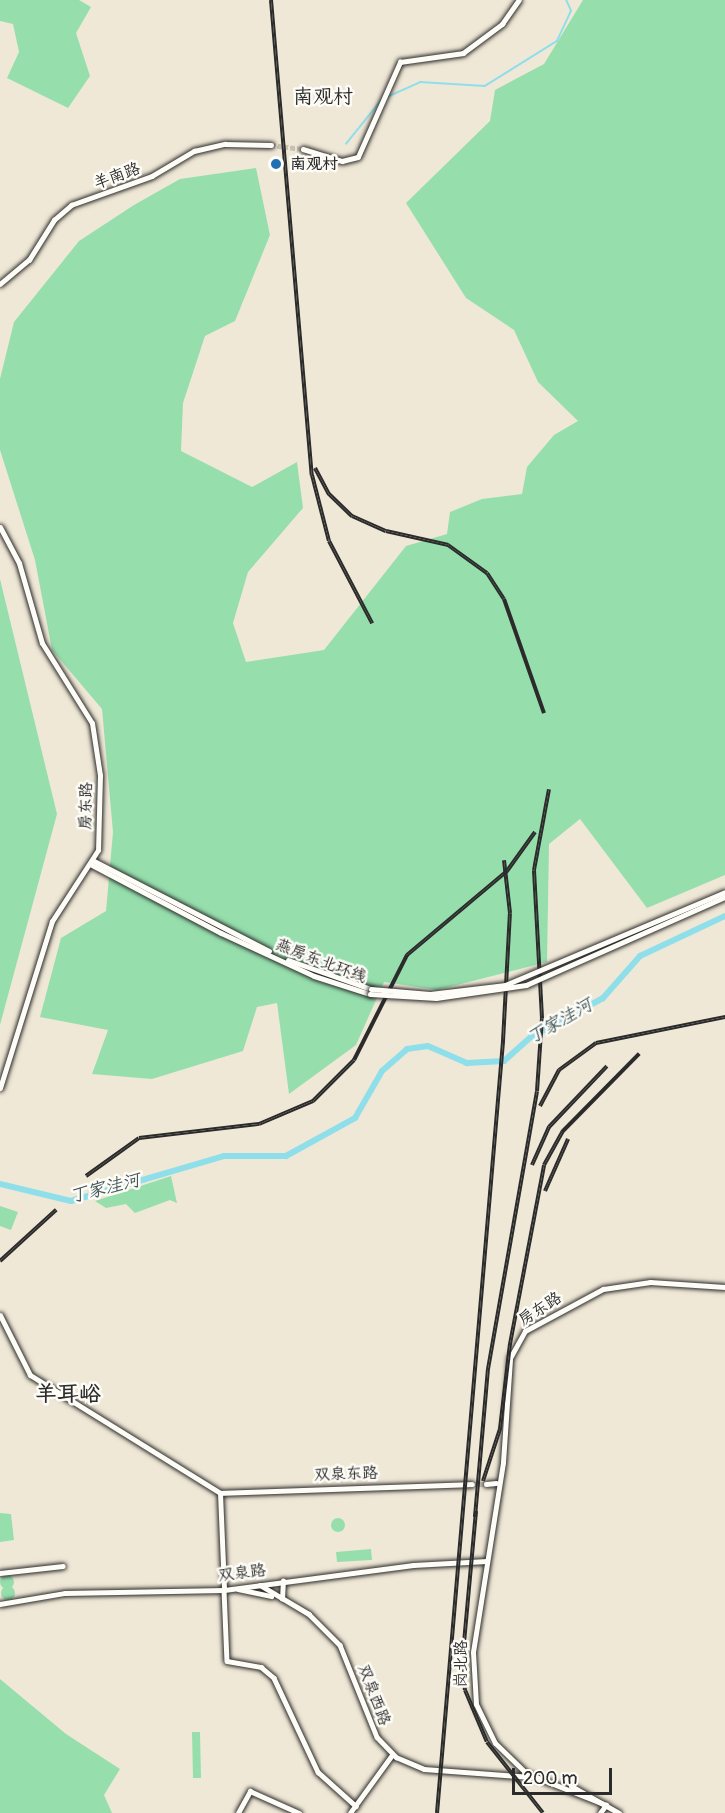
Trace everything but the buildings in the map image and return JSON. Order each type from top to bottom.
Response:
[{"type":"main road","name":"房东路","points":[[0,527],[20,563],[42,643],[85,709],[98,740],[100,839],[91,862],[52,921],[0,1088]]},
{"type":"main road","name":"燕房东北环线","points":[[91,862],[284,958],[371,992],[436,998],[526,985],[725,897]]},
{"type":"main road","name":"燕房东北环线","points":[[371,992],[430,994],[505,985],[725,892]]},
{"type":"main road","name":"房东路","points":[[487,1561],[510,1358],[525,1331],[586,1297],[624,1283],[725,1287]]},
{"type":"main road","points":[[0,1315],[30,1375],[220,1493],[224,1590]]},
{"type":"main road","points":[[486,1484],[496,1483]]},
{"type":"main road","name":"双泉东路","points":[[220,1493],[472,1484]]},
{"type":"main road","name":"双泉路","points":[[224,1590],[283,1581],[487,1561]]},
{"type":"main road","name":"岗北路","points":[[487,1561],[472,1683],[492,1737],[531,1777],[606,1805],[619,1813]]},
{"type":"street","points":[[303,149],[342,161],[358,157],[380,101],[400,62],[456,56],[490,35],[519,0]]},
{"type":"street","name":"羊南路","points":[[0,284],[29,260],[54,220],[71,205],[152,176],[194,151],[225,144],[271,145]]},
{"type":"street","points":[[0,1573],[63,1566]]},
{"type":"street","points":[[282,1599],[283,1581]]},
{"type":"street","name":"双泉西路","points":[[260,1585],[317,1620],[340,1645],[377,1737],[393,1755],[422,1769],[531,1777]]},
{"type":"street","name":"双泉西路","points":[[238,1588],[282,1599]]},
{"type":"street","points":[[224,1590],[226,1661],[261,1667],[274,1678],[318,1772],[356,1806]]},
{"type":"street","name":"双泉路","points":[[0,1604],[65,1593],[224,1590]]},
{"type":"street","points":[[350,1813],[393,1755]]},
{"type":"street","points":[[238,1813],[250,1791],[299,1813]]},
{"type":"street","points":[[603,1813],[606,1805]]},
{"type":"green space","points":[[0,0],[79,0],[91,7],[76,33],[90,76],[68,108],[7,78],[19,52],[13,24],[0,21]]},
{"type":"green space","points":[[583,0],[725,0],[725,875],[647,908],[580,819],[549,844],[547,962],[437,990],[384,982],[356,1045],[289,1094],[277,1003],[257,1007],[243,1051],[152,1079],[92,1074],[108,1030],[40,1017],[61,938],[106,911],[113,832],[102,709],[52,650],[35,560],[0,450],[0,379],[14,322],[79,241],[134,205],[180,179],[256,168],[270,235],[235,321],[205,336],[183,403],[181,451],[252,487],[297,462],[303,508],[248,572],[233,623],[246,662],[324,650],[406,546],[447,534],[450,512],[482,499],[522,494],[527,467],[554,435],[578,421],[538,382],[514,330],[466,298],[406,203],[490,121],[495,90],[544,64]]},
{"type":"green space","points":[[0,579],[57,814],[0,1025]]},
{"type":"green space","points":[[171,1176],[177,1203],[170,1200],[135,1213],[126,1204],[106,1208],[95,1201]]},
{"type":"green space","points":[[0,1206],[18,1212],[11,1230],[0,1226]]},
{"type":"green space","points":[[0,1513],[11,1514],[14,1540],[0,1542]]},
{"type":"green space","points":[[338,1518],[343,1520],[345,1525],[343,1530],[338,1532],[333,1530],[331,1525],[333,1520]]},
{"type":"green space","points":[[371,1549],[372,1560],[337,1562],[336,1552]]},
{"type":"green space","points":[[7,1575],[12,1577],[14,1582],[12,1587],[7,1589],[2,1587],[0,1582],[2,1577]]},
{"type":"green space","points":[[5,1586],[11,1586],[15,1593],[11,1600],[5,1600],[1,1596],[1,1590]]},
{"type":"green space","points":[[0,1679],[66,1734],[120,1769],[104,1795],[112,1813],[0,1813]]},
{"type":"green space","points":[[192,1732],[200,1732],[201,1778],[193,1778]]},
{"type":"waterway","points":[[387,97],[420,82],[485,86],[557,41],[571,11],[566,0]]},
{"type":"waterway","points":[[346,144],[382,99]]},
{"type":"waterway","name":"丁家洼河","points":[[0,1184],[71,1201],[224,1156],[286,1156],[355,1118],[382,1071],[407,1049],[428,1046],[467,1063],[504,1061],[531,1037],[603,998],[640,956],[725,916]]},
{"type":"tunnel","points":[[271,145],[303,149]]},
{"type":"tunnel","points":[[472,1484],[486,1484]]},
{"type":"railway","points":[[271,0],[312,475],[329,541],[372,623]]},
{"type":"railway","points":[[315,468],[329,494],[352,516],[386,531],[448,545],[487,573],[504,599],[544,713]]},
{"type":"railway","points":[[475,1517],[488,1369],[537,1091],[542,1018],[534,870],[549,789]]},
{"type":"railway","points":[[86,1176],[139,1138],[259,1124],[313,1101],[354,1060],[407,955],[507,871],[535,832]]},
{"type":"railway","points":[[437,1813],[503,1041],[510,913],[504,860]]},
{"type":"railway","points":[[540,1106],[559,1070],[596,1043],[725,1017]]},
{"type":"railway","points":[[483,1481],[500,1429],[510,1344],[544,1165],[562,1132],[639,1054]]},
{"type":"railway","points":[[532,1165],[549,1127],[607,1066]]},
{"type":"railway","points":[[545,1191],[568,1139]]},
{"type":"railway","points":[[0,1261],[56,1210]]},
{"type":"railway","points":[[476,1511],[463,1654],[465,1690],[487,1742],[543,1813]]},
{"type":"place","name":"南观村","points":[[276,164]]},
{"type":"district","name":"南观村","points":[[323,96]]},
{"type":"district","name":"羊耳峪","points":[[68,1395]]}]
